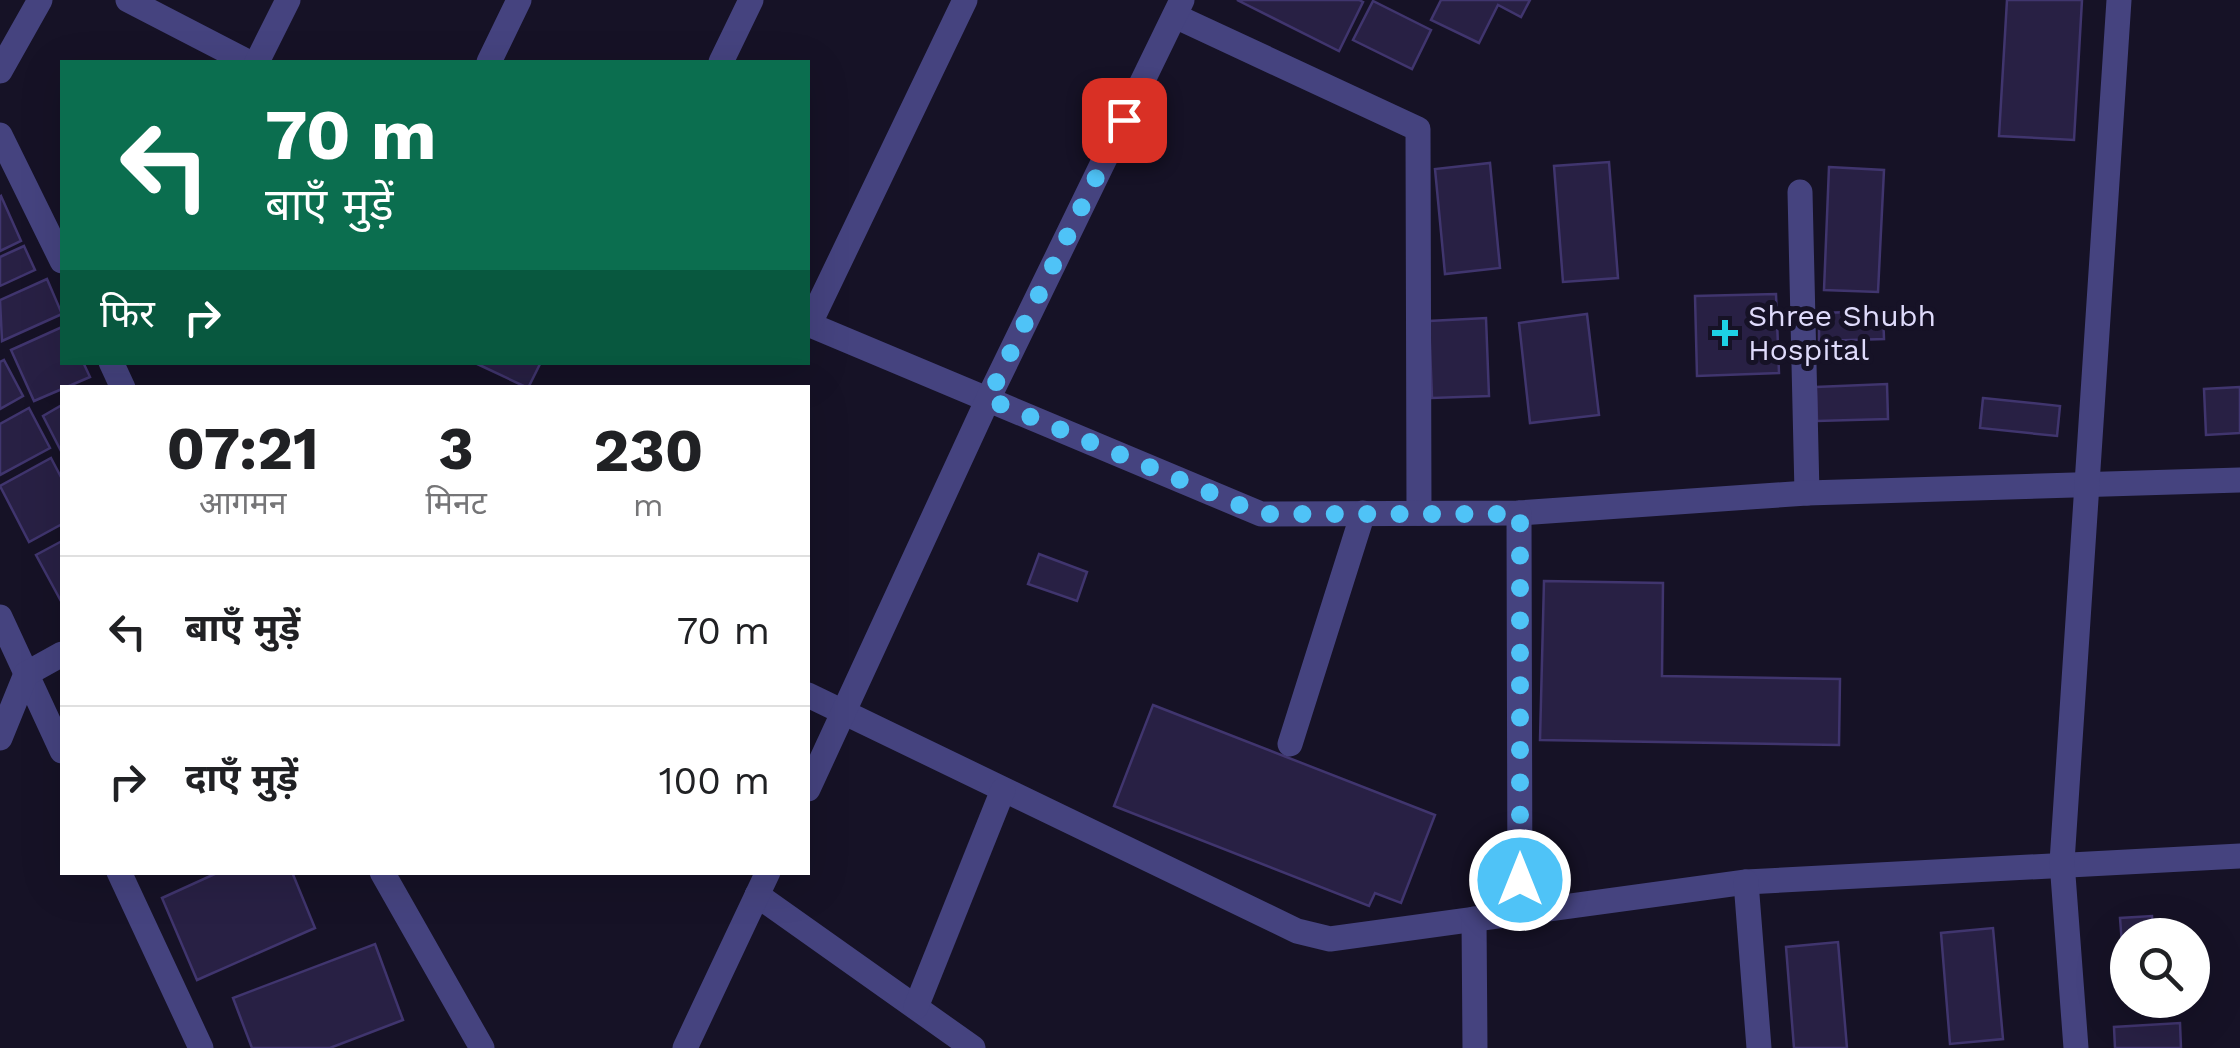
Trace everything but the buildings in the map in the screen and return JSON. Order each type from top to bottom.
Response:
[{"type":"street","points":[[0,71],[40,0]]},
{"type":"street","points":[[128,0],[244,60]]},
{"type":"street","points":[[259,60],[288,0]]},
{"type":"street","points":[[490,60],[519,0]]},
{"type":"street","points":[[722,60],[751,0]]},
{"type":"street","points":[[810,320],[965,0]]},
{"type":"street","points":[[2076,1048],[2062,862],[2118,0]]},
{"type":"street","points":[[810,785],[988,399],[1179,8],[1418,130],[1418,513]]},
{"type":"street","points":[[0,136],[60,257]]},
{"type":"street","points":[[1800,192],[1807,494]]},
{"type":"street","points":[[810,325],[1261,514],[1520,514],[1807,494],[2084,482],[2240,480]]},
{"type":"street","points":[[1290,744],[1362,513]]},
{"type":"street","points":[[1520,514],[1520,916]]},
{"type":"street","points":[[0,617],[60,747]]},
{"type":"street","points":[[0,738],[26,674],[60,655]]},
{"type":"street","points":[[810,697],[1313,937],[1343,940],[1746,882],[2062,862],[2240,856]]},
{"type":"street","points":[[916,1008],[1003,790]]},
{"type":"street","points":[[120,875],[201,1048]]},
{"type":"street","points":[[384,875],[482,1048]]},
{"type":"street","points":[[1746,882],[1760,1048]]},
{"type":"street","points":[[684,1048],[763,884],[916,1008],[973,1048]]},
{"type":"street","points":[[1474,920],[1475,1048]]},
{"type":"place","name":"Shree Shubh Hospital","points":[[1725,333]]},
{"type":"route","points":[[1124,120],[988,399],[1261,514],[1520,514],[1520,880]]}]
